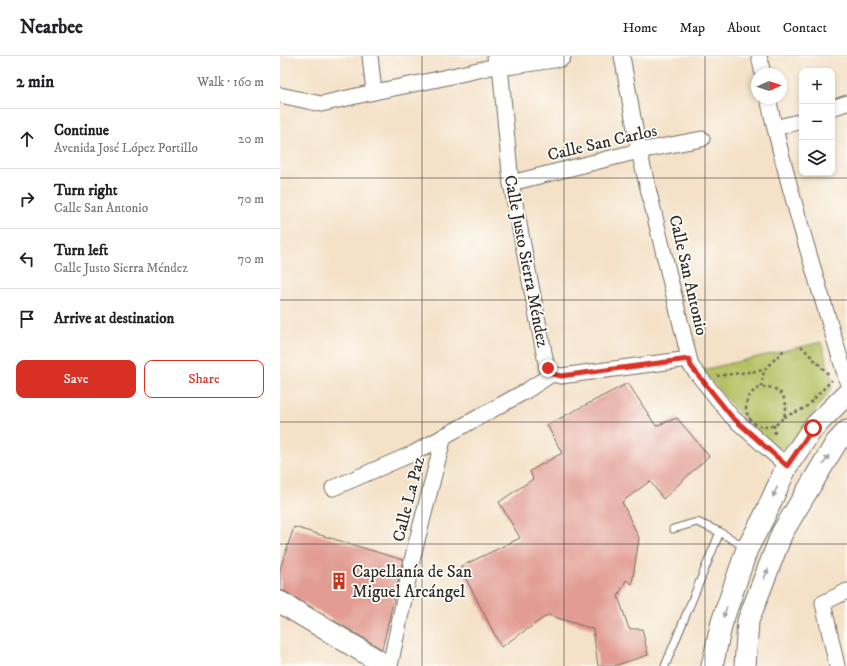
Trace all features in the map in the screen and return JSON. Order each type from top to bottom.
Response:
[{"type":"main road","points":[[499,60],[560,56]]},
{"type":"main road","points":[[712,666],[722,622],[748,549],[787,466],[813,428],[847,394]]},
{"type":"main road","points":[[745,666],[748,621],[782,533],[836,443],[847,431]]},
{"type":"main road","points":[[280,602],[386,666]]},
{"type":"street","points":[[370,56],[374,92]]},
{"type":"street","name":"Calle San Antonio","points":[[622,56],[640,151],[691,366],[732,417],[787,466]]},
{"type":"street","points":[[759,56],[762,68]]},
{"type":"street","points":[[280,95],[320,104],[434,80],[499,60]]},
{"type":"street","name":"Calle Justo Sierra Méndez","points":[[499,60],[511,183],[548,368],[552,374]]},
{"type":"street","points":[[835,107],[847,102]]},
{"type":"street","points":[[769,104],[774,128],[807,248],[847,381]]},
{"type":"street","points":[[774,128],[799,122]]},
{"type":"street","name":"Calle San Carlos","points":[[511,183],[640,151],[702,140]]},
{"type":"street","points":[[333,488],[414,453],[526,391],[552,374],[561,376],[689,359]]},
{"type":"street","name":"Calle La Paz","points":[[390,666],[414,556],[444,436]]},
{"type":"street","points":[[837,666],[823,603],[847,591]]},
{"type":"lane","points":[[673,529],[697,522],[720,532],[748,549]]},
{"type":"lane","points":[[665,666],[720,532]]},
{"type":"path","points":[[784,417],[805,408],[832,379],[801,346]]},
{"type":"path","points":[[761,387],[764,370],[784,350]]},
{"type":"path","points":[[717,376],[764,370]]},
{"type":"path","points":[[774,388],[779,386]]},
{"type":"path","points":[[761,387],[774,388],[780,392],[786,404],[784,417],[774,426],[768,427],[755,424],[747,413],[747,400],[755,390],[761,387]]},
{"type":"green space","points":[[821,342],[832,379],[831,389],[788,447],[775,448],[738,412],[702,370]]},
{"type":"building","points":[[628,383],[656,426],[677,418],[709,456],[663,499],[650,481],[622,502],[639,538],[632,584],[626,580],[618,596],[629,629],[642,629],[648,655],[614,666],[598,666],[593,629],[548,615],[501,647],[460,567],[520,538],[499,502],[533,479],[530,471],[562,453],[547,425]]},
{"type":"building","name":"Capellanía de San Miguel Arcángel","points":[[294,527],[403,560],[382,649],[286,592],[280,590],[280,569]]},
{"type":"place","name":"Capellanía de San Miguel Arcángel","points":[[339,581]]},
{"type":"route","points":[[548,368],[552,374],[561,376],[689,359],[691,366],[732,417],[787,466],[813,428]]}]
